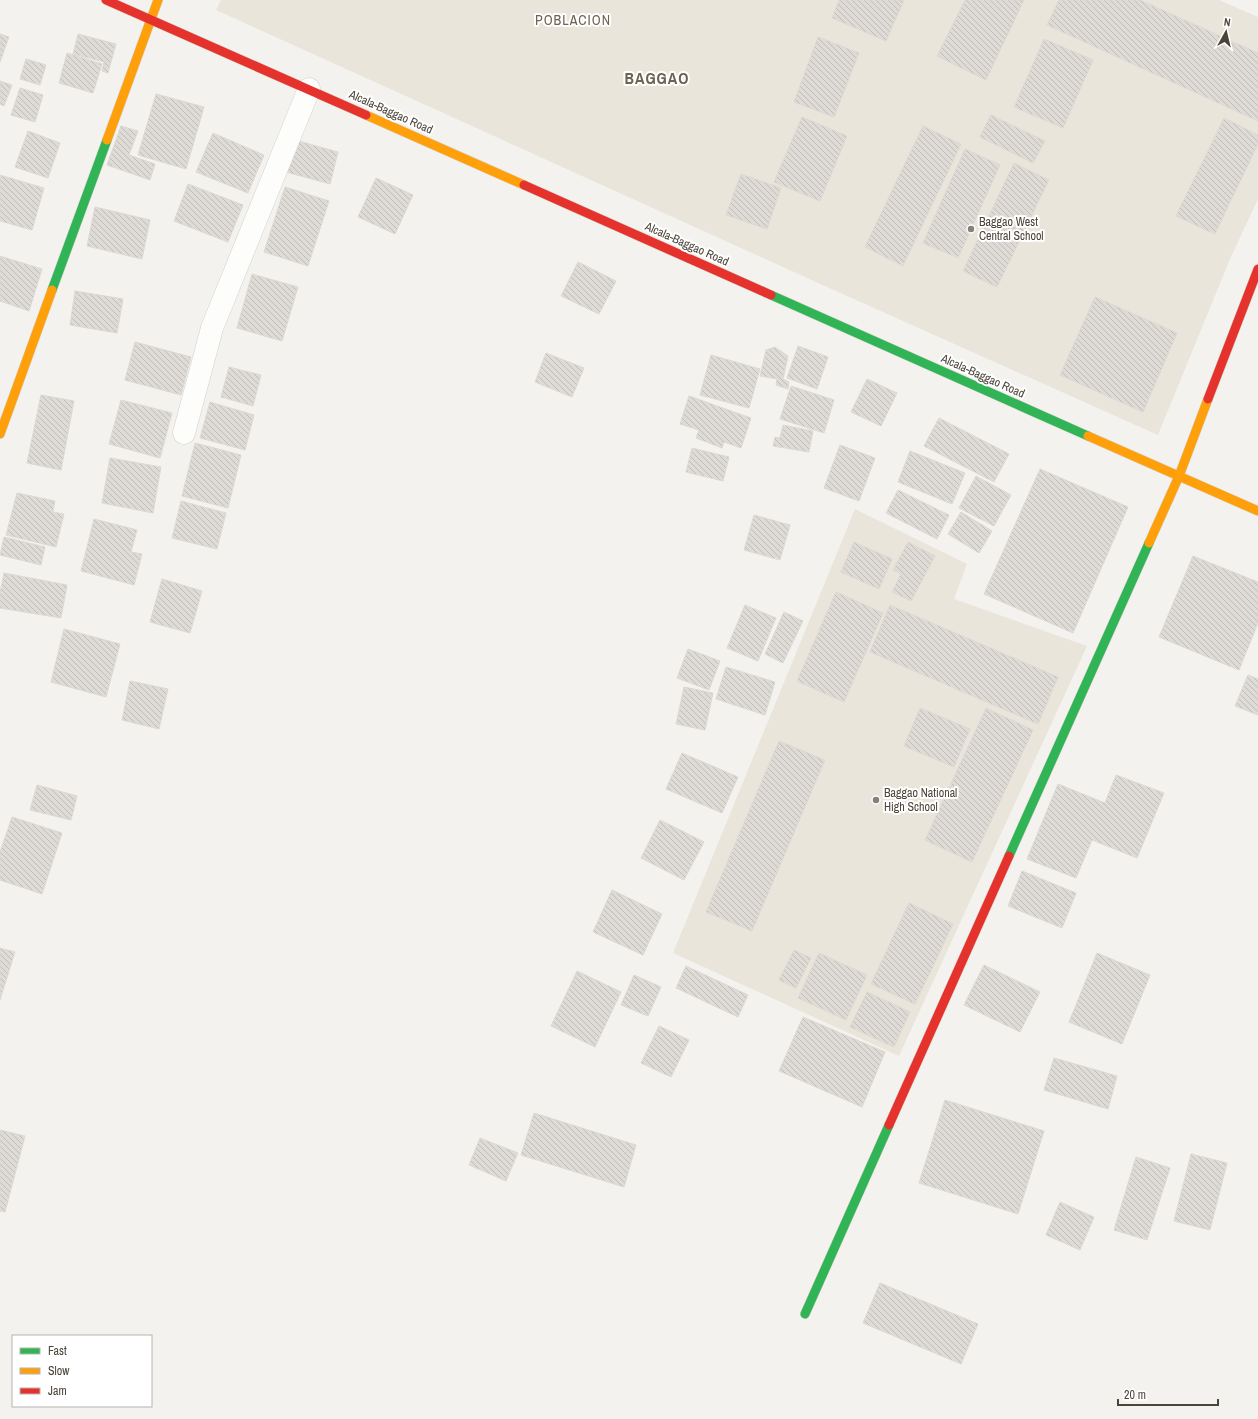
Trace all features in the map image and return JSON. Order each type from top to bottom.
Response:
[{"type":"street","name":"Alcala-Baggao Road","points":[[106,0],[1258,511]]},
{"type":"street","points":[[0,434],[158,0]]},
{"type":"street","points":[[184,433],[212,328],[309,89]]},
{"type":"street","points":[[805,1314],[1179,476],[1258,269]]},
{"type":"shaded area","name":"Baggao West Central School","points":[[221,0],[1219,0],[1258,17],[1258,199],[1230,259],[1158,435],[827,287],[216,10]]},
{"type":"shaded area","name":"Baggao National High School","points":[[855,509],[967,564],[954,599],[1087,646],[899,1056],[673,953]]},
{"type":"building","points":[[839,0],[904,0],[886,41],[832,18]]},
{"type":"building","points":[[965,0],[1024,0],[986,80],[937,56]]},
{"type":"building","points":[[1059,0],[1140,0],[1258,53],[1258,121],[1047,25]]},
{"type":"building","points":[[0,34],[9,37],[0,62]]},
{"type":"building","points":[[78,34],[116,44],[108,73],[102,71],[104,62],[73,54]]},
{"type":"building","points":[[818,37],[859,53],[834,117],[794,102]]},
{"type":"building","points":[[1044,39],[1093,60],[1063,128],[1014,107]]},
{"type":"building","points":[[67,53],[102,64],[93,93],[59,83]]},
{"type":"building","points":[[26,59],[46,65],[40,85],[20,79]]},
{"type":"building","points":[[0,81],[12,85],[4,106],[0,104]]},
{"type":"building","points":[[20,88],[43,95],[35,122],[11,115]]},
{"type":"building","points":[[156,94],[204,107],[186,169],[138,155]]},
{"type":"building","points":[[991,115],[1045,141],[1033,163],[980,137]]},
{"type":"building","points":[[802,117],[847,136],[820,201],[774,182]]},
{"type":"building","points":[[1224,118],[1258,135],[1258,144],[1215,234],[1176,216]]},
{"type":"building","points":[[121,126],[138,131],[129,155],[155,164],[150,180],[107,165]]},
{"type":"building","points":[[923,126],[961,144],[903,266],[865,247]]},
{"type":"building","points":[[28,131],[60,143],[48,178],[15,167]]},
{"type":"building","points":[[213,133],[264,155],[248,193],[196,172]]},
{"type":"building","points":[[295,140],[338,152],[330,184],[286,172]]},
{"type":"building","points":[[965,149],[1000,165],[958,258],[923,243]]},
{"type":"building","points":[[1014,163],[1049,180],[997,287],[963,271]]},
{"type":"building","points":[[741,174],[781,188],[767,229],[726,215]]},
{"type":"building","points":[[0,175],[44,188],[32,230],[0,221]]},
{"type":"building","points":[[376,178],[413,195],[395,234],[358,217]]},
{"type":"building","points":[[188,184],[243,205],[228,242],[174,221]]},
{"type":"building","points":[[285,187],[329,201],[308,266],[264,252]]},
{"type":"building","points":[[95,207],[150,220],[142,259],[87,246]]},
{"type":"building","points":[[0,256],[42,269],[29,311],[0,301]]},
{"type":"building","points":[[578,262],[616,281],[599,314],[561,296]]},
{"type":"building","points":[[252,274],[298,287],[282,341],[237,328]]},
{"type":"building","points":[[75,291],[123,299],[117,333],[70,325]]},
{"type":"building","points":[[1095,297],[1177,333],[1143,412],[1060,375]]},
{"type":"building","points":[[135,342],[191,357],[181,395],[125,380]]},
{"type":"building","points":[[798,346],[828,357],[817,389],[787,378]]},
{"type":"building","points":[[775,347],[788,356],[783,379],[789,382],[788,389],[776,385],[777,379],[760,376],[766,350]]},
{"type":"building","points":[[546,353],[584,368],[572,397],[535,382]]},
{"type":"building","points":[[711,355],[760,369],[749,408],[700,395]]},
{"type":"building","points":[[229,367],[261,375],[253,406],[221,397]]},
{"type":"building","points":[[867,379],[897,393],[881,426],[851,412]]},
{"type":"building","points":[[791,386],[834,400],[824,433],[780,419]]},
{"type":"building","points":[[41,395],[74,401],[61,470],[27,463]]},
{"type":"building","points":[[689,396],[751,418],[741,448],[724,442],[722,448],[696,438],[699,430],[680,424]]},
{"type":"building","points":[[121,400],[172,413],[160,458],[109,444]]},
{"type":"building","points":[[210,402],[254,415],[245,450],[200,438]]},
{"type":"building","points":[[939,418],[1009,454],[994,482],[924,446]]},
{"type":"building","points":[[783,425],[813,431],[809,452],[773,446],[775,437],[780,438]]},
{"type":"building","points":[[195,443],[241,455],[228,508],[182,496]]},
{"type":"building","points":[[840,445],[875,458],[859,501],[824,488]]},
{"type":"building","points":[[692,448],[729,457],[723,481],[686,472]]},
{"type":"building","points":[[910,451],[965,473],[952,504],[898,482]]},
{"type":"building","points":[[110,458],[161,467],[153,513],[102,503]]},
{"type":"building","points":[[1040,469],[1128,507],[1073,633],[984,594]]},
{"type":"building","points":[[976,476],[1011,495],[994,526],[959,508]]},
{"type":"building","points":[[898,490],[949,515],[937,539],[886,513]]},
{"type":"building","points":[[17,493],[55,501],[53,512],[64,514],[56,547],[6,535]]},
{"type":"building","points":[[181,501],[226,513],[217,549],[172,538]]},
{"type":"building","points":[[961,512],[992,531],[979,553],[948,534]]},
{"type":"building","points":[[754,515],[790,525],[780,560],[744,550]]},
{"type":"building","points":[[94,519],[137,530],[131,552],[142,554],[134,585],[81,571]]},
{"type":"building","points":[[4,537],[45,547],[41,565],[0,555]]},
{"type":"building","points":[[854,542],[892,559],[879,589],[841,572]]},
{"type":"building","points":[[908,542],[935,556],[911,601],[892,592],[901,574],[893,570]]},
{"type":"building","points":[[1193,556],[1258,582],[1258,623],[1239,670],[1159,637]]},
{"type":"building","points":[[4,573],[67,585],[61,618],[0,608],[0,593]]},
{"type":"building","points":[[162,579],[202,591],[190,633],[150,622]]},
{"type":"building","points":[[836,592],[883,613],[844,702],[797,681]]},
{"type":"building","points":[[745,605],[776,618],[758,661],[727,648]]},
{"type":"building","points":[[890,605],[1058,677],[1038,724],[870,652]]},
{"type":"building","points":[[784,612],[803,621],[783,663],[765,654]]},
{"type":"building","points":[[64,629],[120,644],[106,697],[51,682]]},
{"type":"building","points":[[688,649],[720,661],[709,690],[677,678]]},
{"type":"building","points":[[726,667],[775,682],[765,715],[716,699]]},
{"type":"building","points":[[1248,675],[1258,679],[1258,715],[1235,706]]},
{"type":"building","points":[[130,681],[168,689],[159,729],[122,720]]},
{"type":"building","points":[[684,687],[713,693],[705,730],[676,724]]},
{"type":"building","points":[[920,708],[970,729],[954,767],[904,746]]},
{"type":"building","points":[[986,708],[1033,730],[972,862],[925,840]]},
{"type":"building","points":[[779,741],[825,760],[752,931],[706,912]]},
{"type":"building","points":[[682,753],[738,777],[722,813],[666,789]]},
{"type":"building","points":[[1116,775],[1164,793],[1137,858],[1092,840],[1076,878],[1027,859],[1058,784],[1105,803]]},
{"type":"building","points":[[37,785],[77,796],[71,820],[30,810]]},
{"type":"building","points":[[12,817],[62,833],[42,894],[0,880],[0,852]]},
{"type":"building","points":[[660,820],[704,842],[684,880],[641,858]]},
{"type":"building","points":[[1022,871],[1076,893],[1062,928],[1008,906]]},
{"type":"building","points":[[612,890],[662,914],[643,955],[593,932]]},
{"type":"building","points":[[909,903],[953,924],[915,1004],[871,984]]},
{"type":"building","points":[[0,948],[15,952],[0,1000]]},
{"type":"building","points":[[794,950],[811,958],[796,988],[779,980]]},
{"type":"building","points":[[819,953],[867,975],[846,1020],[798,998]]},
{"type":"building","points":[[1097,953],[1150,975],[1122,1044],[1069,1022]]},
{"type":"building","points":[[984,965],[1040,992],[1020,1032],[964,1005]]},
{"type":"building","points":[[686,966],[748,995],[738,1017],[676,988]]},
{"type":"building","points":[[577,971],[621,992],[595,1047],[551,1026]]},
{"type":"building","points":[[634,975],[661,987],[648,1016],[621,1005]]},
{"type":"building","points":[[867,992],[910,1012],[894,1047],[850,1027]]},
{"type":"building","points":[[803,1017],[885,1052],[862,1107],[779,1071]]},
{"type":"building","points":[[659,1026],[689,1040],[671,1077],[641,1063]]},
{"type":"building","points":[[1054,1058],[1117,1076],[1108,1109],[1044,1090]]},
{"type":"building","points":[[945,1100],[1044,1131],[1018,1214],[919,1183]]},
{"type":"building","points":[[534,1113],[636,1145],[624,1187],[521,1155]]},
{"type":"building","points":[[0,1130],[25,1136],[5,1212],[0,1211]]},
{"type":"building","points":[[480,1138],[518,1153],[506,1181],[469,1165]]},
{"type":"building","points":[[1191,1154],[1227,1163],[1210,1230],[1174,1221]]},
{"type":"building","points":[[1136,1157],[1170,1168],[1147,1240],[1114,1230]]},
{"type":"building","points":[[1060,1202],[1094,1217],[1080,1250],[1046,1235]]},
{"type":"building","points":[[880,1283],[978,1324],[961,1364],[863,1323]]},
{"type":"traffic: fast","points":[[52,290],[107,140]]},
{"type":"traffic: fast","points":[[771,295],[1088,436]]},
{"type":"traffic: fast","points":[[1009,856],[1149,543]]},
{"type":"traffic: fast","points":[[805,1314],[889,1125]]},
{"type":"traffic: slow","points":[[107,140],[158,0]]},
{"type":"traffic: slow","points":[[366,115],[524,185]]},
{"type":"traffic: slow","points":[[0,434],[52,290]]},
{"type":"traffic: slow","points":[[1149,543],[1179,476],[1208,399]]},
{"type":"traffic: slow","points":[[1088,436],[1258,511]]},
{"type":"traffic: jam","points":[[106,0],[366,115]]},
{"type":"traffic: jam","points":[[524,185],[771,295]]},
{"type":"traffic: jam","points":[[1208,399],[1258,269]]},
{"type":"traffic: jam","points":[[889,1125],[1009,856]]},
{"type":"place","name":"Baggao West Central School","points":[[971,229]]},
{"type":"place","name":"Baggao National High School","points":[[876,800]]},
{"type":"district","name":"POBLACION","points":[[573,20]]},
{"type":"district","name":"BAGGAO","points":[[657,78]]}]
